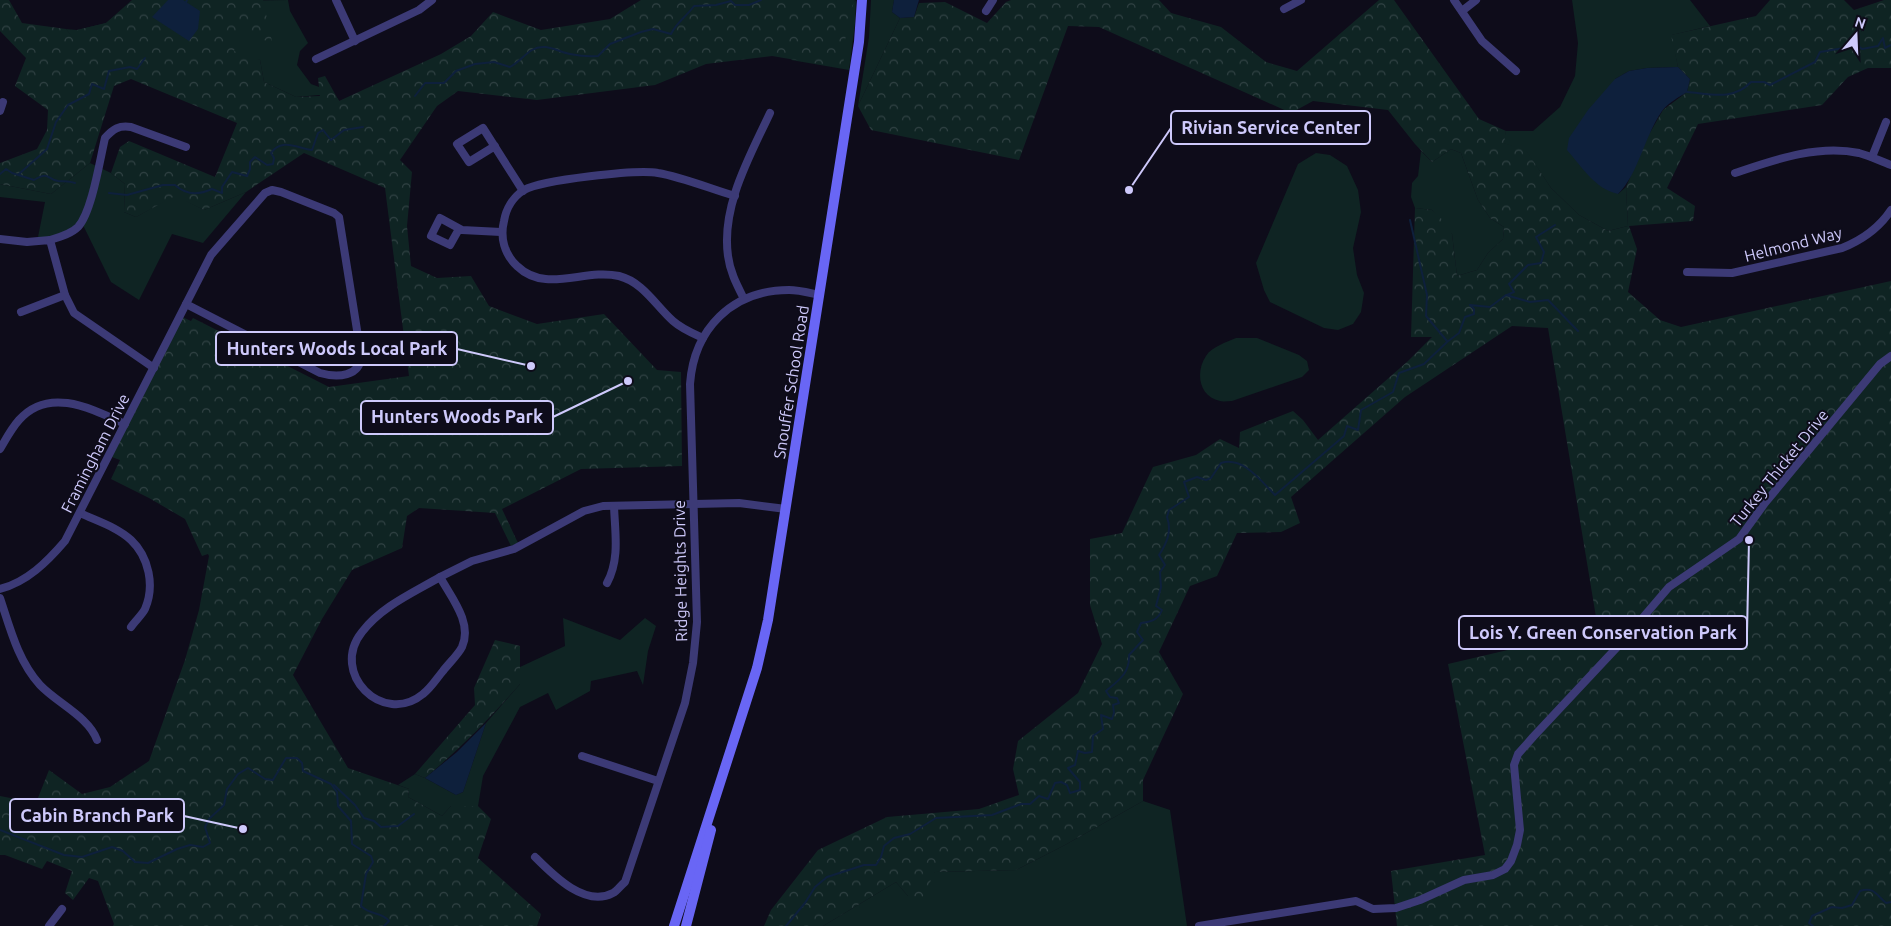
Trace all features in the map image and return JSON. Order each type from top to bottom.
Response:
[{"type":"main road","name":"Snouffer School Road","points":[[674,926],[727,763],[763,643],[786,509],[859,42],[862,0]]},
{"type":"main road","name":"Snouffer School Road","points":[[686,926],[707,850],[727,763]]},
{"type":"street","points":[[336,0],[355,41]]},
{"type":"street","points":[[316,59],[419,10],[432,0]]},
{"type":"street","points":[[986,11],[993,0]]},
{"type":"street","points":[[1284,9],[1301,0]]},
{"type":"street","points":[[1454,0],[1482,41],[1516,71]]},
{"type":"street","points":[[1462,11],[1476,0]]},
{"type":"street","points":[[0,110],[3,102]]},
{"type":"street","points":[[744,300],[733,277],[728,255],[728,225],[734,196],[742,174],[770,113]]},
{"type":"street","points":[[1872,157],[1886,122]]},
{"type":"street","points":[[0,238],[27,242],[50,240],[62,237],[77,228],[86,216],[105,138],[112,130],[122,126],[131,128],[186,147]]},
{"type":"street","points":[[494,146],[469,162],[457,144],[483,128],[523,191]]},
{"type":"street","points":[[1735,173],[1807,152],[1835,150],[1872,157],[1891,166]]},
{"type":"street","points":[[703,338],[674,322],[640,287],[628,279],[600,274],[556,280],[533,277],[509,258],[501,232],[506,212],[511,203],[523,191],[541,184],[639,171],[660,173],[734,196]]},
{"type":"street","name":"Framingham Drive","points":[[0,589],[9,587],[23,579],[47,562],[64,541],[211,255],[265,194],[272,190],[334,213],[339,217],[342,225],[361,362],[358,369],[353,373],[330,376],[320,373],[186,304]]},
{"type":"street","name":"Helmond Way","points":[[1687,272],[1732,273],[1842,248],[1859,241],[1879,225],[1891,210]]},
{"type":"street","points":[[459,229],[501,232]]},
{"type":"street","points":[[50,240],[70,306],[80,318],[154,368]]},
{"type":"street","name":"Ridge Heights Drive","points":[[535,857],[554,877],[586,896],[600,897],[614,892],[625,882],[685,703],[693,663],[697,622],[690,384],[693,362],[703,338],[713,322],[720,315],[753,295],[790,290],[820,295]]},
{"type":"street","points":[[21,312],[65,294]]},
{"type":"street","name":"Turkey Thicket Drive","points":[[1199,926],[1356,901],[1373,909],[1396,908],[1420,900],[1464,880],[1493,875],[1505,870],[1514,853],[1520,830],[1514,765],[1518,754],[1621,643],[1669,587],[1739,539],[1765,503],[1880,364],[1891,356]]},
{"type":"street","points":[[0,449],[20,419],[30,410],[43,404],[65,402],[85,406],[125,424]]},
{"type":"street","points":[[440,577],[464,623],[466,634],[462,648],[423,694],[409,702],[386,703],[367,694],[357,681],[352,664],[355,643],[362,632],[390,606],[440,577],[472,562],[514,549],[584,511],[603,506],[740,503],[786,509]]},
{"type":"street","points":[[607,582],[616,556],[614,506]]},
{"type":"street","points":[[80,513],[117,530],[131,540],[145,560],[150,576],[149,595],[145,610],[130,627]]},
{"type":"street","points":[[0,598],[13,640],[28,668],[52,697],[88,724],[98,740]]},
{"type":"street","points":[[582,756],[658,781]]},
{"type":"street","points":[[49,926],[62,909]]},
{"type":"green space","points":[[0,0],[9,0],[22,23],[66,29],[73,38],[77,30],[106,23],[132,0],[263,0],[272,41],[252,39],[241,32],[234,51],[260,60],[264,82],[296,97],[320,96],[318,78],[325,76],[339,101],[441,54],[471,36],[493,12],[541,30],[610,19],[641,0],[855,0],[847,20],[843,68],[772,56],[706,64],[655,85],[537,100],[458,91],[437,106],[400,160],[412,172],[407,226],[411,266],[437,278],[471,276],[489,306],[537,324],[604,314],[657,370],[681,372],[682,466],[581,469],[502,509],[518,543],[511,546],[495,513],[419,508],[407,516],[402,548],[352,570],[322,619],[293,675],[348,768],[409,789],[408,797],[442,816],[451,806],[478,806],[491,819],[478,858],[541,914],[537,926],[113,926],[114,924],[98,881],[89,878],[73,900],[65,893],[72,871],[47,861],[42,869],[5,855],[0,855],[0,796],[36,803],[49,770],[82,794],[110,787],[149,761],[185,660],[199,610],[209,556],[208,554],[202,556],[185,519],[111,479],[120,460],[109,456],[180,316],[191,321],[193,318],[329,387],[409,376],[385,188],[304,153],[246,192],[204,210],[175,196],[136,217],[124,212],[125,184],[111,173],[120,147],[129,141],[215,177],[237,123],[131,79],[114,86],[90,163],[51,194],[0,184],[0,163],[37,149],[47,130],[48,110],[15,86],[26,58],[0,31]]},
{"type":"green space","points":[[288,0],[290,11],[308,43],[300,51],[297,65],[311,84],[333,92],[340,102],[319,95],[296,97],[264,82],[260,60],[73,39],[66,29],[77,30],[106,23],[131,2]]},
{"type":"green space","points":[[856,0],[849,70],[791,60]]},
{"type":"green space","points":[[871,0],[894,0],[892,12],[900,18],[858,106],[869,37]]},
{"type":"green space","points":[[1011,0],[1159,0],[1171,13],[1221,27],[1266,62],[1297,71],[1379,0],[1394,0],[1479,119],[1506,131],[1504,143],[1526,150],[1551,188],[1579,215],[1608,231],[1628,226],[1626,187],[1647,138],[1663,110],[1687,92],[1690,79],[1678,67],[1671,35],[1756,16],[1770,0],[1844,0],[1854,10],[1884,0],[1891,0],[1891,68],[1868,68],[1848,77],[1822,105],[1698,124],[1667,188],[1695,206],[1693,221],[1629,226],[1637,249],[1628,292],[1660,320],[1681,327],[1891,281],[1891,926],[1397,926],[1391,871],[1485,855],[1448,664],[1598,629],[1548,328],[1512,326],[1405,397],[1291,497],[1300,523],[1281,532],[1237,533],[1217,576],[1190,586],[1159,652],[1183,694],[1143,780],[1143,801],[1016,870],[935,872],[923,897],[908,896],[896,882],[823,926],[764,926],[771,910],[818,850],[887,817],[979,809],[1019,795],[1013,769],[1018,741],[1078,693],[1102,644],[1090,605],[1090,539],[1122,533],[1153,467],[1196,455],[1220,439],[1239,448],[1240,432],[1293,411],[1303,420],[1318,440],[1408,361],[1432,337],[1411,337],[1415,208],[1432,210],[1447,224],[1452,234],[1457,276],[1477,270],[1488,253],[1503,239],[1504,227],[1490,218],[1478,200],[1461,153],[1451,149],[1432,162],[1388,110],[1313,101],[1291,113],[1099,27],[1068,26],[1019,160],[871,130],[858,106],[900,18],[914,17],[919,3],[945,2],[987,23],[1006,2]]},
{"type":"green space","points":[[1572,0],[1690,0],[1710,26],[1672,35],[1678,67],[1647,68],[1629,71],[1615,79],[1618,194],[1626,187],[1628,226],[1608,231],[1579,215],[1551,188],[1526,151],[1503,143],[1506,131],[1533,131],[1560,107],[1575,76],[1578,43]]},
{"type":"green space","points":[[1451,149],[1461,153],[1478,200],[1490,218],[1504,227],[1503,239],[1488,253],[1477,270],[1457,276],[1452,234],[1432,210],[1415,208],[1411,197],[1412,183],[1418,176],[1421,151],[1432,162]]},
{"type":"green space","points":[[1316,153],[1330,155],[1347,166],[1358,190],[1361,212],[1353,248],[1357,275],[1364,293],[1361,312],[1353,324],[1338,330],[1324,328],[1270,302],[1264,290],[1256,263],[1298,164]]},
{"type":"green space","points":[[90,163],[111,173],[125,184],[124,212],[136,217],[175,195],[204,210],[246,192],[203,243],[172,234],[139,300],[111,282],[82,223],[77,228],[37,242],[45,202],[0,197],[0,184],[51,194]]},
{"type":"green space","points":[[1236,338],[1257,338],[1299,355],[1307,361],[1309,370],[1302,377],[1232,401],[1213,399],[1207,395],[1201,383],[1200,376],[1203,362],[1212,350]]},
{"type":"green space","points":[[563,618],[620,640],[645,618],[656,626],[648,651],[643,685],[637,671],[591,681],[590,691],[556,710],[548,693],[520,707],[483,776],[478,806],[451,806],[442,816],[408,797],[409,789],[398,785],[415,774],[456,795],[463,792],[486,723],[520,684],[520,667],[565,646]]},
{"type":"green space","points":[[495,640],[520,646],[520,684],[474,733],[438,767],[425,778],[415,774],[475,705],[474,688]]},
{"type":"green space","points":[[1143,801],[1170,810],[1187,926],[823,926],[896,882],[908,896],[935,872],[1016,870]]},
{"type":"water","points":[[168,0],[183,0],[200,11],[198,29],[189,41],[152,17]]},
{"type":"water","points":[[894,0],[919,0],[914,17],[900,18],[892,12]]},
{"type":"water","points":[[1678,67],[1690,79],[1687,92],[1670,103],[1662,111],[1631,176],[1618,194],[1602,187],[1567,150],[1569,138],[1588,110],[1615,79],[1629,71],[1647,68]]},
{"type":"water","points":[[486,723],[463,792],[456,795],[425,778],[457,752]]},
{"type":"waterway","points":[[415,96],[425,83],[444,83],[456,71],[475,64],[494,62],[510,67],[532,50],[542,47],[577,55],[598,56],[610,44],[641,32],[653,29],[671,34],[694,6],[716,5],[731,1],[735,5],[749,5],[761,0]]},
{"type":"waterway","points":[[1687,92],[1721,95],[1737,92],[1751,82],[1764,82],[1770,85],[1815,62],[1820,52],[1844,48],[1853,42],[1862,49],[1878,46],[1883,38],[1885,48],[1891,45]]},
{"type":"waterway","points":[[19,174],[47,149],[56,122],[68,105],[89,94],[92,84],[104,89],[109,71],[130,67],[137,69],[145,58]]},
{"type":"waterway","points":[[109,193],[127,195],[163,185],[175,185],[184,191],[193,193],[212,189],[222,193],[222,187],[232,172],[247,176],[250,162],[255,157],[267,165],[273,164],[274,158],[271,153],[275,148],[291,145],[312,150],[318,133],[323,130],[331,140],[344,130],[363,127]]},
{"type":"waterway","points":[[0,174],[6,169],[12,173],[34,180],[47,176],[54,180],[75,183]]},
{"type":"waterway","points":[[1410,220],[1427,295],[1426,316],[1447,341]]},
{"type":"waterway","points":[[1507,295],[1514,292],[1509,284],[1528,265],[1541,263],[1544,252],[1536,237],[1555,225]]},
{"type":"waterway","points":[[786,926],[805,903],[815,887],[827,877],[864,865],[876,865],[881,857],[884,846],[894,838],[910,834],[936,818],[992,815],[1021,804],[1030,804],[1039,796],[1048,799],[1055,783],[1061,782],[1067,785],[1070,793],[1080,790],[1080,782],[1068,768],[1075,765],[1078,751],[1092,752],[1093,736],[1103,729],[1101,715],[1112,719],[1114,713],[1113,705],[1119,703],[1117,698],[1110,697],[1106,691],[1123,676],[1128,667],[1129,655],[1143,640],[1137,632],[1141,623],[1154,620],[1162,610],[1156,606],[1161,587],[1160,572],[1165,565],[1159,555],[1168,537],[1167,517],[1169,510],[1189,497],[1184,482],[1197,477],[1206,480],[1211,478],[1221,463],[1237,463],[1251,471],[1275,495],[1344,436],[1347,426],[1358,430],[1361,410],[1393,392],[1399,373],[1424,364],[1459,333],[1465,317],[1474,314],[1474,309],[1470,305],[1490,307],[1506,295],[1530,302],[1548,300],[1578,331]]},
{"type":"waterway","points":[[0,830],[64,855],[82,857],[112,847],[123,851],[135,862],[148,863],[177,849],[190,845],[203,847],[210,843],[205,827],[209,819],[224,805],[227,789],[238,774],[248,768],[265,779],[273,780],[286,758],[297,758],[302,763],[303,771],[331,784],[337,792],[338,806],[351,821],[352,844],[371,856],[373,862],[366,874],[361,906],[386,918],[389,921],[384,926]]},
{"type":"waterway","points":[[334,785],[355,805],[364,818],[374,821],[381,827],[398,826],[414,814]]},
{"type":"waterway","points":[[1813,926],[1809,923],[1812,916],[1832,907],[1842,908],[1852,905],[1860,891],[1869,890],[1875,892],[1886,903],[1891,902]]},
{"type":"place","name":"Rivian Service Center","points":[[1129,190]]},
{"type":"place","name":"Hunters Woods Local Park","points":[[531,366]]},
{"type":"place","name":"Hunters Woods Park","points":[[628,381]]},
{"type":"place","name":"Lois Y. Green Conservation Park","points":[[1749,540]]},
{"type":"place","name":"Cabin Branch Park","points":[[243,829]]}]
